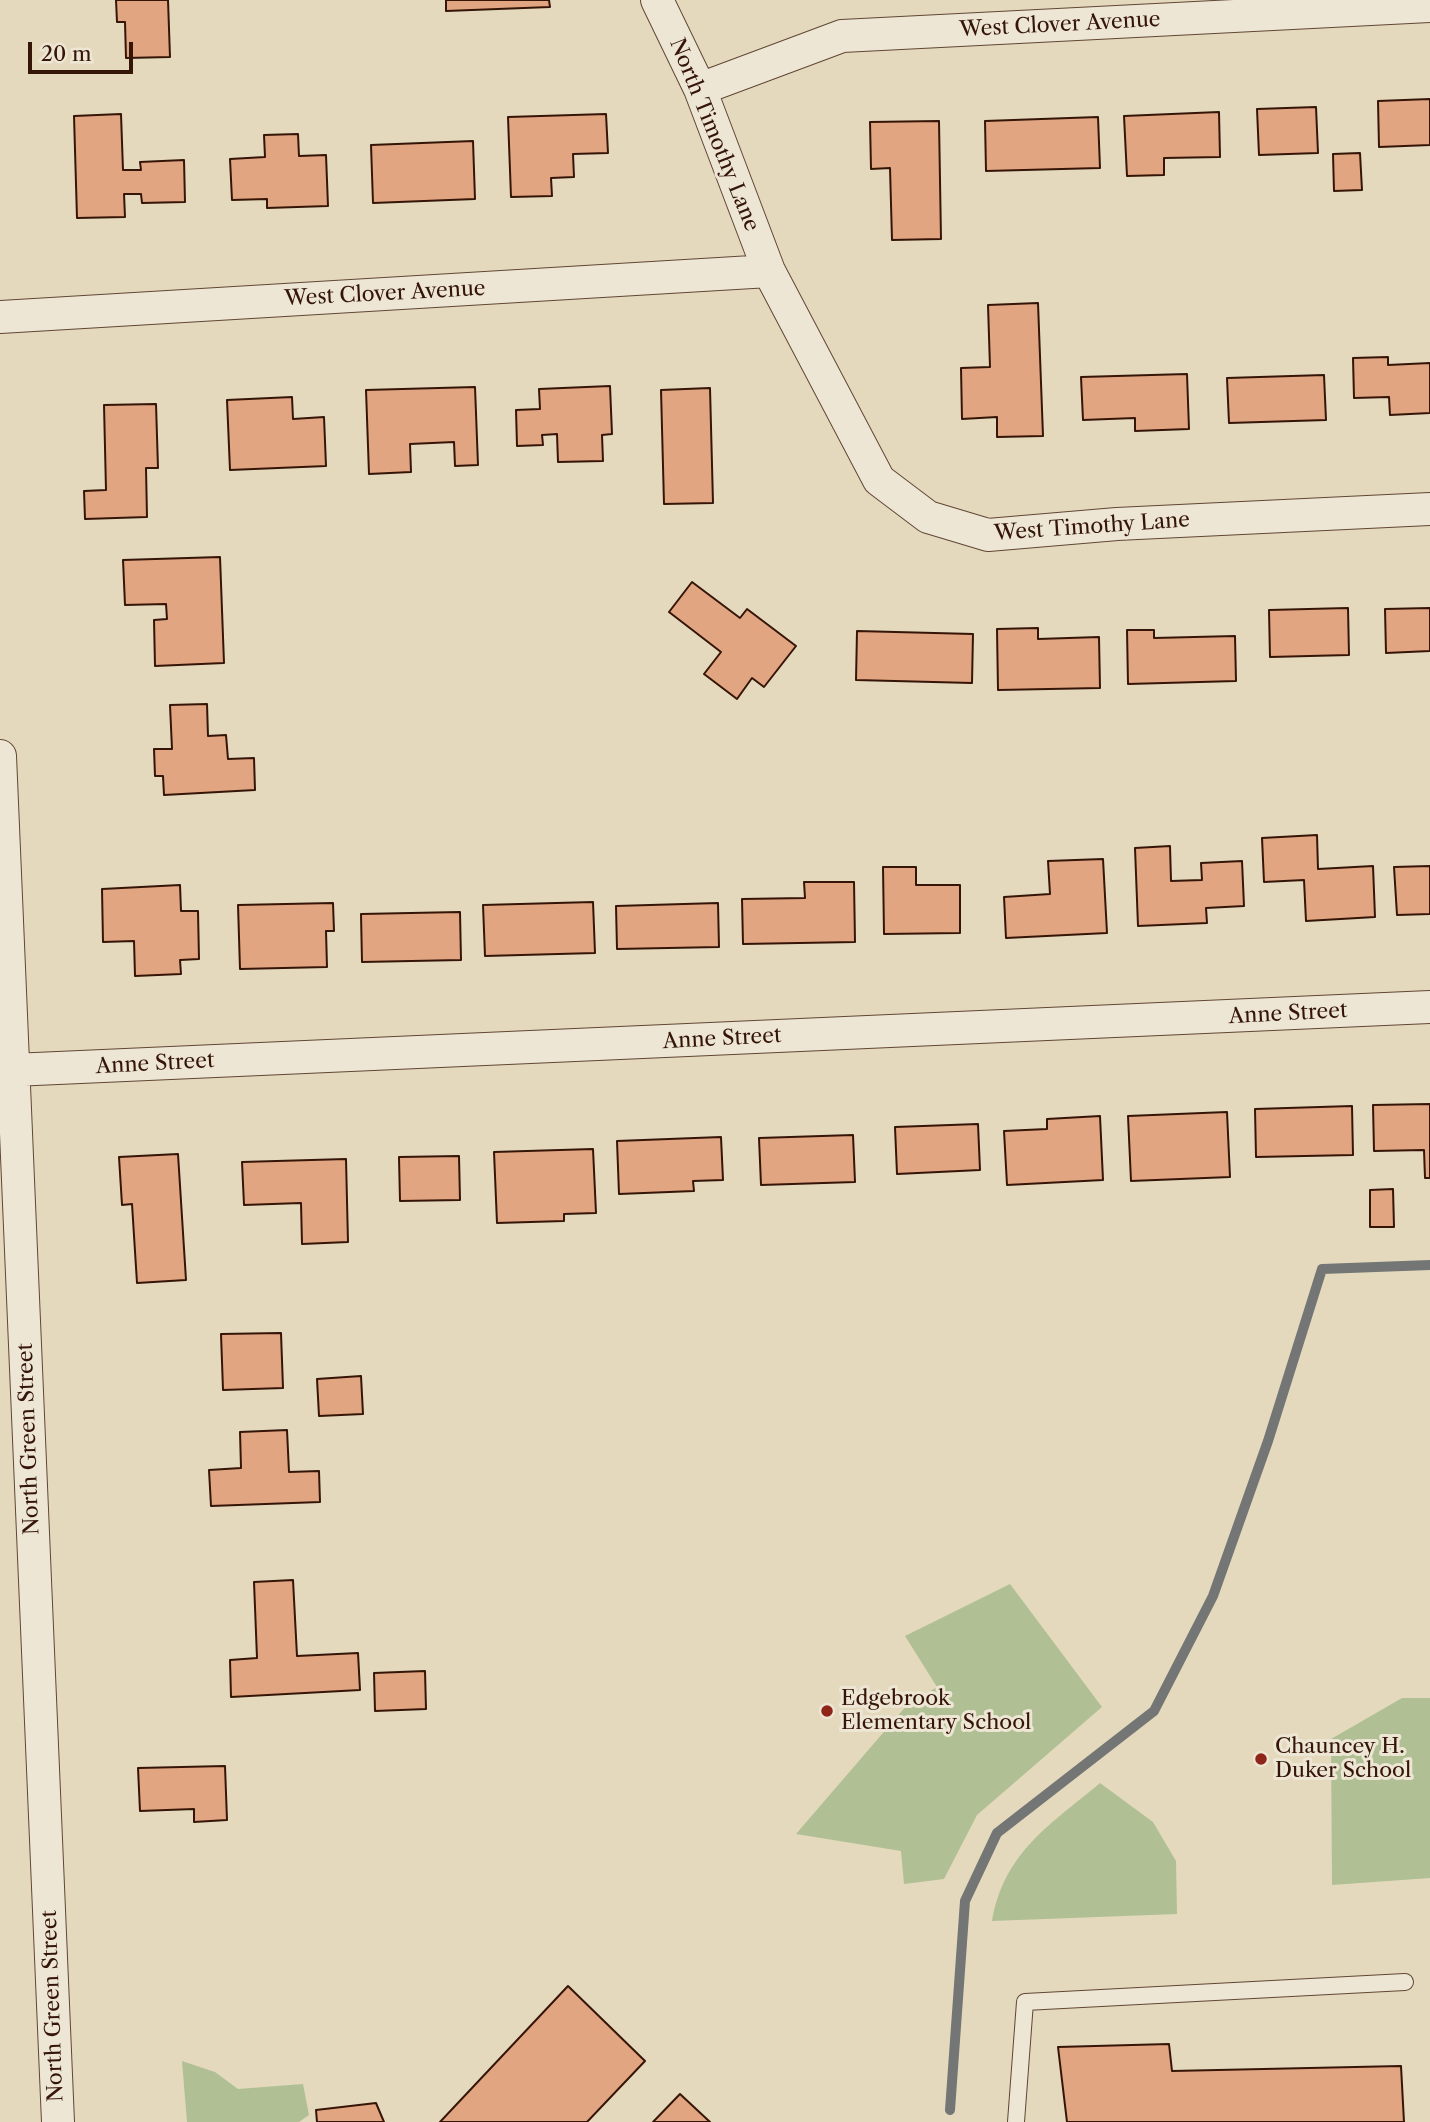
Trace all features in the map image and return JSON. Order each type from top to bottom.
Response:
[{"type":"street","name":"North Timothy Lane","points":[[657,0],[700,89],[769,271]]},
{"type":"street","name":"West Clover Avenue","points":[[700,89],[842,36],[1430,6]]},
{"type":"street","name":"West Clover Avenue","points":[[0,317],[769,271]]},
{"type":"street","name":"West Timothy Lane","points":[[769,271],[879,480],[928,517],[988,535],[1117,524],[1430,509]]},
{"type":"street","name":"North Green Street","points":[[0,756],[13,1070],[8,1119],[58,2122]]},
{"type":"street","name":"Anne Street","points":[[13,1070],[1430,1007]]},
{"type":"lane","points":[[1016,2122],[1025,2002],[1405,1982]]},
{"type":"green space","points":[[1010,1584],[1102,1707],[977,1815],[944,1879],[904,1884],[901,1851],[796,1834],[907,1705],[937,1687],[905,1636]]},
{"type":"green space","points":[[1402,1698],[1430,1698],[1430,1878],[1332,1885],[1331,1739]]},
{"type":"green space","points":[[1100,1783],[1153,1822],[1176,1861],[1177,1914],[992,1921],[998,1897],[1018,1858],[1047,1827]]},
{"type":"green space","points":[[182,2061],[215,2072],[238,2089],[303,2084],[309,2115],[299,2122],[187,2122]]},
{"type":"building","points":[[116,0],[168,0],[170,57],[126,58],[125,22],[117,22]]},
{"type":"building","points":[[446,0],[549,0],[550,7],[446,11]]},
{"type":"building","points":[[1430,99],[1430,145],[1379,147],[1378,101]]},
{"type":"building","points":[[1316,107],[1318,153],[1259,155],[1257,109]]},
{"type":"building","points":[[1219,112],[1220,157],[1164,158],[1164,175],[1127,176],[1124,116]]},
{"type":"building","points":[[121,114],[123,170],[141,170],[140,162],[184,160],[185,202],[142,203],[141,194],[124,194],[125,217],[77,218],[74,116]]},
{"type":"building","points":[[606,114],[608,153],[573,154],[574,177],[551,178],[552,196],[511,197],[508,117]]},
{"type":"building","points":[[1098,117],[1100,168],[986,171],[985,121]]},
{"type":"building","points":[[939,121],[941,239],[892,240],[890,168],[871,169],[870,122]]},
{"type":"building","points":[[298,134],[299,156],[326,155],[328,206],[267,208],[267,199],[232,200],[230,159],[265,157],[264,135]]},
{"type":"building","points":[[473,141],[475,199],[373,203],[371,145]]},
{"type":"building","points":[[1360,153],[1362,190],[1334,191],[1333,154]]},
{"type":"building","points":[[1038,303],[1043,436],[997,437],[997,417],[962,419],[961,368],[990,367],[988,305]]},
{"type":"building","points":[[1388,357],[1388,365],[1430,363],[1430,413],[1390,415],[1389,397],[1354,398],[1353,358]]},
{"type":"building","points":[[1187,374],[1189,429],[1135,431],[1135,418],[1083,420],[1081,377]]},
{"type":"building","points":[[1324,375],[1326,420],[1229,423],[1227,378]]},
{"type":"building","points":[[610,386],[612,434],[602,435],[603,461],[558,462],[557,434],[542,435],[543,445],[517,446],[516,410],[540,409],[539,389]]},
{"type":"building","points":[[475,387],[478,465],[455,466],[454,442],[410,444],[411,472],[369,474],[366,390]]},
{"type":"building","points":[[710,388],[713,503],[664,504],[661,390]]},
{"type":"building","points":[[292,397],[293,419],[324,417],[326,466],[230,470],[227,400]]},
{"type":"building","points":[[156,404],[158,468],[146,468],[147,517],[85,519],[84,491],[106,490],[104,405]]},
{"type":"building","points":[[220,557],[224,663],[155,666],[154,620],[167,619],[166,604],[125,605],[123,560]]},
{"type":"building","points":[[692,582],[740,618],[747,609],[796,646],[764,687],[752,678],[737,699],[704,674],[721,652],[669,612]]},
{"type":"building","points":[[1348,608],[1349,655],[1270,657],[1269,610]]},
{"type":"building","points":[[1430,608],[1430,651],[1386,653],[1385,609]]},
{"type":"building","points":[[1038,628],[1038,639],[1099,637],[1100,688],[998,690],[997,629]]},
{"type":"building","points":[[1127,630],[1154,630],[1154,638],[1235,636],[1236,681],[1128,684]]},
{"type":"building","points":[[857,631],[973,634],[972,683],[856,680]]},
{"type":"building","points":[[207,704],[208,736],[226,735],[228,759],[254,758],[255,790],[164,795],[163,776],[155,776],[154,749],[172,749],[170,705]]},
{"type":"building","points":[[1317,835],[1318,869],[1373,866],[1375,917],[1306,921],[1304,880],[1264,882],[1262,838]]},
{"type":"building","points":[[1170,846],[1171,881],[1202,880],[1201,863],[1242,861],[1244,906],[1206,908],[1207,923],[1138,926],[1135,848]]},
{"type":"building","points":[[1103,859],[1107,933],[1006,938],[1004,897],[1050,894],[1048,861]]},
{"type":"building","points":[[1430,866],[1430,914],[1397,915],[1394,867]]},
{"type":"building","points":[[883,867],[916,867],[916,885],[960,885],[960,933],[884,934]]},
{"type":"building","points":[[804,882],[854,882],[855,942],[743,944],[742,899],[805,898]]},
{"type":"building","points":[[180,885],[181,911],[198,911],[199,959],[180,960],[181,974],[135,976],[134,941],[103,942],[102,889]]},
{"type":"building","points":[[593,902],[595,953],[485,956],[483,905]]},
{"type":"building","points":[[333,903],[334,931],[326,931],[327,967],[240,969],[238,905]]},
{"type":"building","points":[[718,903],[719,947],[617,949],[616,906]]},
{"type":"building","points":[[460,912],[461,960],[362,962],[361,914]]},
{"type":"building","points":[[1430,1104],[1430,1178],[1425,1178],[1424,1150],[1374,1151],[1373,1105]]},
{"type":"building","points":[[1352,1106],[1353,1155],[1256,1157],[1255,1109]]},
{"type":"building","points":[[1227,1112],[1230,1177],[1131,1181],[1128,1116]]},
{"type":"building","points":[[1100,1116],[1103,1180],[1007,1185],[1004,1131],[1047,1129],[1047,1119]]},
{"type":"building","points":[[978,1124],[980,1170],[897,1174],[895,1127]]},
{"type":"building","points":[[853,1135],[855,1182],[761,1185],[759,1138]]},
{"type":"building","points":[[721,1137],[723,1180],[693,1181],[694,1191],[619,1194],[617,1141]]},
{"type":"building","points":[[593,1149],[596,1213],[564,1214],[564,1221],[497,1223],[494,1152]]},
{"type":"building","points":[[178,1154],[186,1280],[137,1283],[132,1204],[122,1205],[119,1157]]},
{"type":"building","points":[[459,1156],[460,1200],[400,1201],[399,1157]]},
{"type":"building","points":[[346,1159],[348,1242],[302,1244],[301,1203],[244,1205],[242,1162]]},
{"type":"building","points":[[1393,1189],[1394,1227],[1370,1227],[1370,1190]]},
{"type":"building","points":[[281,1333],[283,1388],[223,1390],[221,1334]]},
{"type":"building","points":[[361,1376],[363,1414],[319,1416],[317,1379]]},
{"type":"building","points":[[287,1430],[289,1472],[319,1471],[320,1502],[211,1506],[209,1470],[241,1468],[240,1432]]},
{"type":"building","points":[[293,1580],[297,1656],[358,1653],[360,1690],[231,1697],[230,1660],[257,1658],[254,1582]]},
{"type":"building","points":[[425,1671],[426,1709],[375,1711],[374,1673]]},
{"type":"building","points":[[225,1766],[227,1820],[194,1822],[194,1809],[140,1811],[138,1768]]},
{"type":"building","points":[[568,1986],[645,2061],[587,2122],[440,2122]]},
{"type":"building","points":[[1169,2044],[1172,2071],[1401,2066],[1404,2122],[1067,2122],[1058,2047]]},
{"type":"building","points":[[680,2094],[710,2122],[653,2122]]},
{"type":"building","points":[[376,2103],[384,2122],[317,2122],[316,2110]]},
{"type":"waterway","points":[[950,2110],[965,1901],[997,1833],[1154,1711],[1213,1596],[1268,1441],[1322,1269],[1430,1265]]},
{"type":"place","name":"Edgebrook Elementary School","points":[[827,1711]]},
{"type":"place","name":"Chauncey H. Duker School","points":[[1261,1759]]}]
